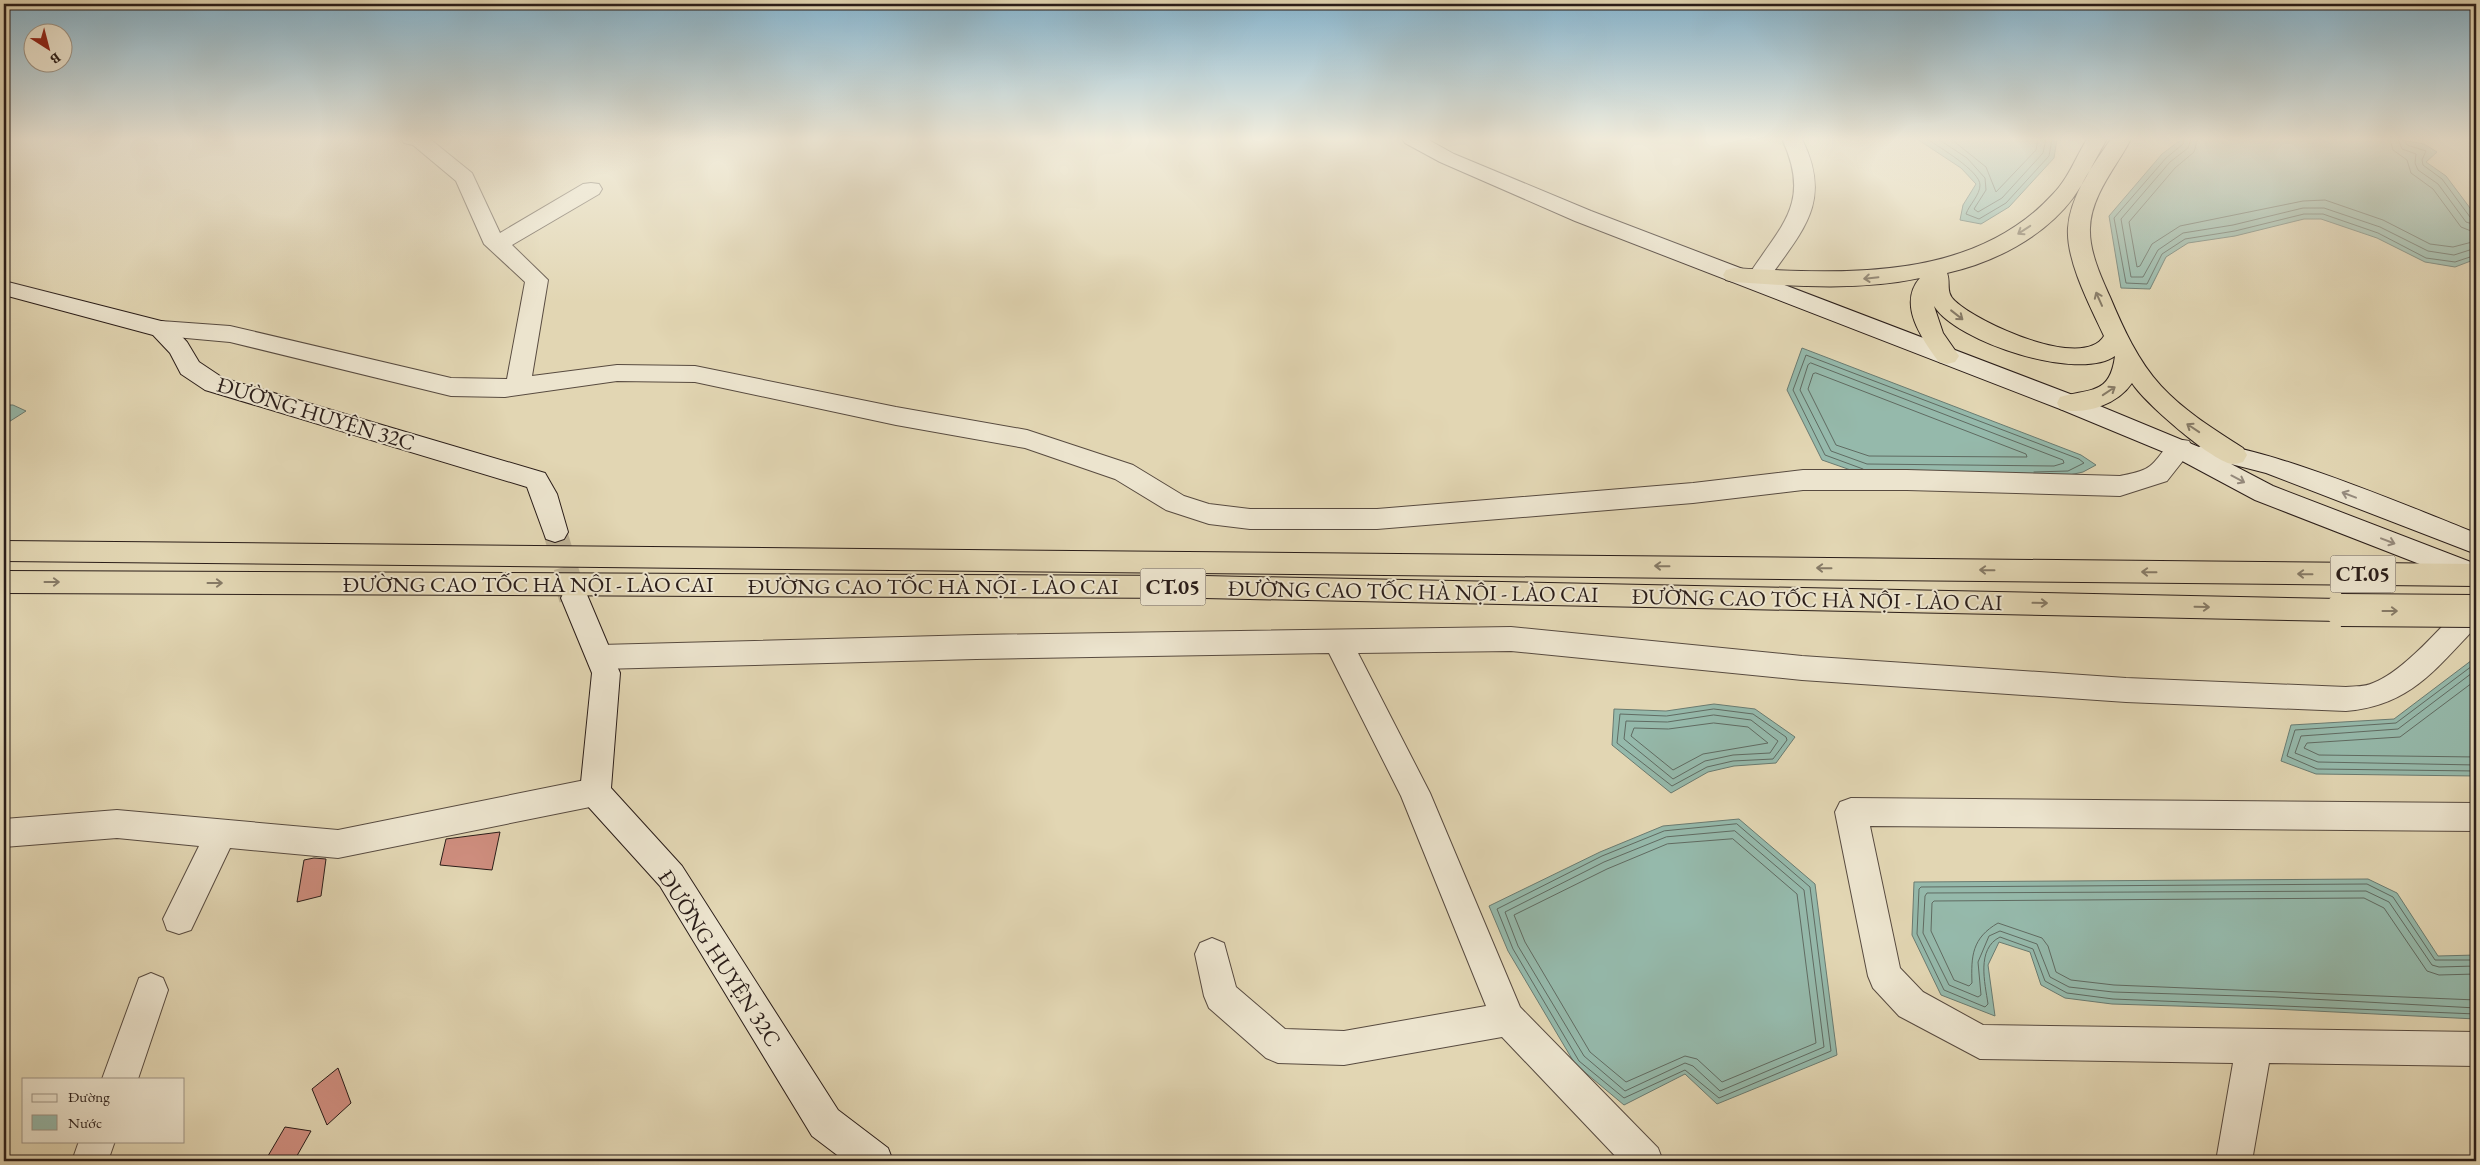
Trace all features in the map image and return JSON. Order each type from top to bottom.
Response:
[{"type":"highway","points":[[1947,356],[1931,336],[1922,306],[1924,288],[1946,270],[1996,248],[2029,228],[2065,193]]},
{"type":"highway","points":[[2090,193],[2079,228],[2088,274],[2121,346],[2151,391],[2185,422],[2234,455]]},
{"type":"highway","points":[[1734,275],[1858,279],[1946,270]]},
{"type":"highway","points":[[1946,270],[1935,289],[1940,299],[1954,313],[1971,325],[2043,353],[2068,357],[2103,353],[2121,346]]},
{"type":"highway","points":[[2069,403],[2093,400],[2121,382],[2126,374],[2121,346]]},
{"type":"highway","name":"ĐƯỜNG CAO TỐC HÀ NỘI - LÀO CAI","points":[[4,551],[2476,575]]},
{"type":"highway","name":"ĐƯỜNG CAO TỐC HÀ NỘI - LÀO CAI","points":[[4,582],[1204,587],[2341,610],[2476,610]]},
{"type":"street","points":[[473,193],[492,239],[537,280],[518,386]]},
{"type":"street","points":[[497,244],[584,193]]},
{"type":"street","points":[[1530,193],[1734,275],[2069,403],[2180,448],[2264,493],[2476,575]]},
{"type":"street","points":[[1758,276],[1803,207],[1806,193]]},
{"type":"street","points":[[4,288],[161,329],[230,334],[451,386],[518,386],[617,373],[664,372],[695,374],[896,416],[1028,439],[1124,472],[1175,503],[1209,514],[1250,519],[1377,519],[1693,493],[1803,480],[1907,480],[2063,486],[2120,486],[2158,474],[2180,448]]},
{"type":"street","name":"ĐƯỜNG HUYỆN 32C","points":[[161,329],[179,348],[190,368],[214,384],[509,470],[536,480],[544,494],[555,532]]},
{"type":"street","points":[[2180,448],[2234,455],[2273,466],[2476,544]]},
{"type":"street","points":[[4,833],[117,824],[338,844],[596,792],[606,673],[575,598]]},
{"type":"street","points":[[600,657],[1336,641],[1511,640],[1812,669],[2126,690],[2346,700],[2378,695],[2399,681],[2428,657],[2476,610]]},
{"type":"street","points":[[1336,641],[1415,793],[1508,1019],[1645,1161]]},
{"type":"street","name":"ĐƯỜNG HUYỆN 32C","points":[[596,792],[670,876],[825,1123],[875,1161]]},
{"type":"street","points":[[2476,817],[1851,812],[1885,976],[1911,1004],[1980,1042],[2476,1049]]},
{"type":"street","points":[[179,918],[222,833]]},
{"type":"street","points":[[1212,954],[1221,996],[1278,1046],[1344,1048],[1508,1019]]},
{"type":"street","points":[[120,1078],[151,990]]},
{"type":"street","points":[[2234,1161],[2254,1046]]},
{"type":"street","points":[[90,1161],[97,1142]]},
{"type":"water","points":[[1970,193],[2022,193],[2009,207],[1981,224],[1960,220],[1963,205]]},
{"type":"water","points":[[2128,193],[2459,193],[2476,216],[2476,259],[2455,267],[2425,262],[2377,238],[2321,219],[2304,219],[2235,236],[2188,243],[2166,257],[2150,289],[2121,288],[2109,216]]},
{"type":"water","points":[[1802,348],[2081,455],[2096,465],[2083,472],[2056,478],[1865,475],[1822,460],[1787,390]]},
{"type":"water","points":[[4,405],[13,405],[26,411],[4,425]]},
{"type":"water","points":[[2476,657],[2476,776],[2316,774],[2281,761],[2291,725],[2394,719]]},
{"type":"water","points":[[1714,704],[1755,709],[1795,737],[1776,763],[1734,766],[1708,772],[1671,793],[1612,745],[1614,709],[1666,711]]},
{"type":"water","points":[[1739,819],[1815,884],[1837,1055],[1717,1104],[1685,1074],[1624,1105],[1575,1064],[1508,951],[1489,906],[1600,852],[1663,826]]},
{"type":"water","points":[[2368,879],[2397,893],[2438,956],[2476,955],[2476,1019],[2274,1009],[2112,1004],[2065,998],[2041,985],[2030,952],[1999,942],[1988,965],[1995,1016],[1941,995],[1912,935],[1914,882]]},
{"type":"building","points":[[500,832],[492,870],[440,865],[446,839]]},
{"type":"building","points":[[314,858],[326,859],[321,896],[297,902],[304,860]]},
{"type":"building","points":[[338,1068],[351,1103],[327,1125],[312,1089]]},
{"type":"building","points":[[285,1127],[311,1131],[294,1161],[265,1161]]},
{"type":"tunnel","points":[[555,532],[569,578]]},
{"type":"tunnel","points":[[569,577],[575,598]]}]
